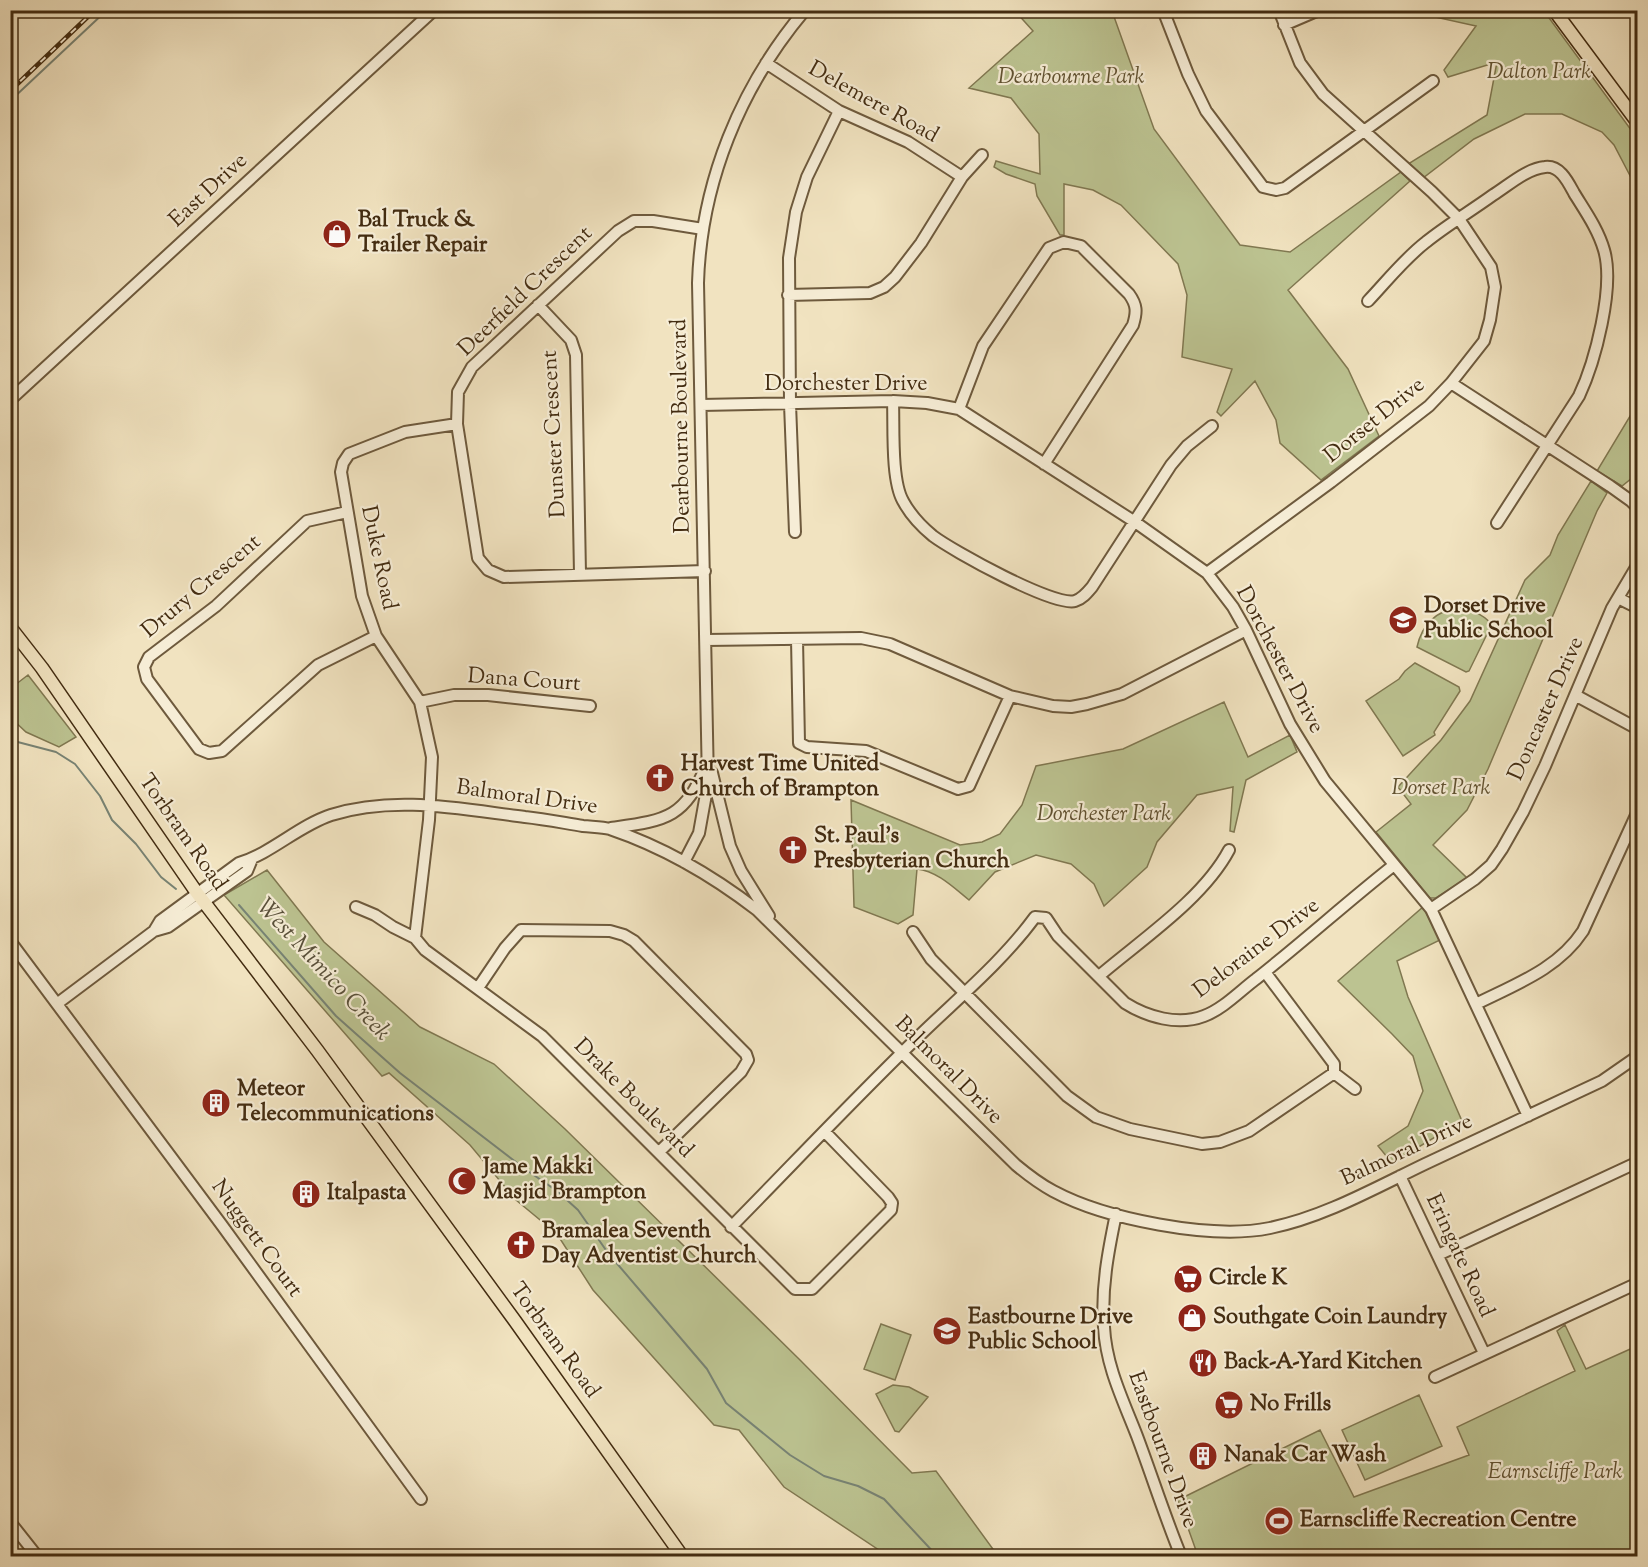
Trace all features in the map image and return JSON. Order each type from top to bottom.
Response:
[{"type":"main road","points":[[1554,10],[1638,123]]},
{"type":"main road","name":"Torbram Road","points":[[10,627],[42,668],[201,897],[324,1059],[521,1330],[681,1557]]},
{"type":"street","name":"East Drive","points":[[10,400],[434,10]]},
{"type":"street","name":"Dearbourne Boulevard","points":[[684,862],[703,821],[707,799],[709,758],[698,283],[703,229],[712,186],[741,106],[766,63],[805,10]]},
{"type":"street","points":[[1163,10],[1188,74],[1206,111],[1263,187],[1276,190],[1285,188],[1433,81]]},
{"type":"street","name":"Dorset Drive","points":[[1207,573],[1417,417],[1451,383],[1484,341],[1495,287],[1491,267],[1459,219],[1323,94],[1300,63],[1279,10]]},
{"type":"street","points":[[1284,25],[1319,10]]},
{"type":"street","name":"Delemere Road","points":[[766,63],[839,111],[908,142],[962,177]]},
{"type":"street","points":[[795,532],[790,404],[789,258],[796,212],[807,177],[839,111]]},
{"type":"street","points":[[788,295],[870,292],[884,287],[895,277],[921,243],[962,177],[982,155]]},
{"type":"street","points":[[1368,301],[1425,242],[1523,175],[1546,167],[1554,168],[1565,177],[1599,236],[1606,260],[1605,296],[1598,344],[1589,374],[1579,396],[1497,522]]},
{"type":"street","name":"Deerfield Crescent","points":[[703,229],[653,221],[634,221],[618,231],[472,367],[458,392],[457,424],[478,558],[488,570],[504,577],[705,571]]},
{"type":"street","points":[[959,409],[983,346],[1049,248],[1064,242],[1082,246],[1129,294],[1135,302],[1137,313],[1133,325],[1044,464]]},
{"type":"street","name":"Dunster Crescent","points":[[538,306],[571,340],[576,355],[580,574]]},
{"type":"street","points":[[1451,383],[1632,501],[1638,508]]},
{"type":"street","points":[[893,401],[896,484],[903,501],[921,525],[933,536],[986,568],[1057,600],[1073,602],[1084,597],[1092,587],[1171,465],[1187,446],[1212,426]]},
{"type":"street","name":"Dorchester Drive","points":[[701,405],[893,401],[927,403],[959,409],[1135,522],[1207,573],[1233,607],[1290,724],[1325,781],[1431,909],[1528,1116]]},
{"type":"street","name":"Duke Road","points":[[430,805],[432,757],[420,702],[376,636],[362,596],[341,472],[343,463],[349,454],[405,432],[457,424]]},
{"type":"street","name":"Drury Crescent","points":[[347,513],[307,521],[216,606],[148,657],[144,666],[147,679],[199,749],[209,753],[222,751],[318,665],[376,636]]},
{"type":"street","name":"Doncaster Drive","points":[[1431,909],[1491,865],[1502,849],[1523,812],[1618,598],[1638,564]]},
{"type":"street","points":[[1618,598],[1638,608]]},
{"type":"street","points":[[706,640],[861,638],[890,644],[1010,696],[1053,706],[1087,704],[1122,694],[1246,630]]},
{"type":"street","points":[[797,639],[799,742],[807,747],[866,751],[958,789],[969,786],[1010,696]]},
{"type":"street","name":"Dana Court","points":[[420,702],[454,695],[488,695],[590,706]]},
{"type":"street","points":[[1575,695],[1638,729]]},
{"type":"street","points":[[609,829],[649,823],[672,815],[685,805],[694,793],[709,758]]},
{"type":"street","points":[[709,758],[730,846],[741,871],[778,930]]},
{"type":"street","points":[[415,938],[430,805]]},
{"type":"street","name":"Balmoral Drive","points":[[58,1003],[154,931],[168,927],[201,897],[247,871],[252,859],[301,828],[331,815],[376,806],[430,805],[609,829],[684,862],[738,895],[778,930],[1016,1165],[1035,1180],[1084,1205],[1183,1228],[1213,1231],[1270,1228],[1320,1213],[1602,1081],[1638,1056]]},
{"type":"street","points":[[1476,1004],[1543,971],[1575,944],[1638,812]]},
{"type":"street","points":[[1099,976],[1183,905],[1219,869],[1229,850]]},
{"type":"street","name":"Deloraine Drive","points":[[902,1053],[1027,929],[1035,916],[1046,918],[1058,936],[1125,1004],[1138,1012],[1155,1018],[1175,1020],[1204,1016],[1265,972],[1394,865]]},
{"type":"street","name":"Drake Boulevard","points":[[356,907],[415,938],[425,950],[542,1036],[731,1227],[795,1289],[804,1291],[812,1290],[887,1215],[892,1203],[825,1132]]},
{"type":"street","points":[[478,988],[505,948],[521,930],[610,931],[634,941],[746,1054],[748,1060],[741,1072],[659,1152]]},
{"type":"street","points":[[913,932],[931,960],[1059,1089],[1079,1106],[1111,1124],[1182,1141],[1202,1144],[1220,1142],[1240,1136],[1334,1073]]},
{"type":"street","name":"Nuggett Court","points":[[10,941],[58,1003],[421,1499]]},
{"type":"street","points":[[1265,972],[1334,1064],[1334,1073]]},
{"type":"street","points":[[731,1227],[902,1053]]},
{"type":"street","points":[[1334,1073],[1355,1089]]},
{"type":"street","points":[[1438,1255],[1638,1162]]},
{"type":"street","name":"Eringate Road","points":[[1400,1176],[1484,1353]]},
{"type":"street","name":"Eastbourne Drive","points":[[1116,1214],[1102,1297],[1108,1356],[1119,1394],[1180,1557]]},
{"type":"street","points":[[1435,1377],[1638,1283]]},
{"type":"street","points":[[10,1522],[37,1557]]},
{"type":"green space","name":"Dearbourne Park","points":[[1015,11],[1112,11],[1154,129],[1240,245],[1290,252],[1401,172],[1410,181],[1288,290],[1348,369],[1379,436],[1321,480],[1280,443],[1276,420],[1255,381],[1221,416],[1217,412],[1232,369],[1182,357],[1187,295],[1178,264],[1121,205],[1093,190],[1064,184],[1064,235],[1060,235],[1037,196],[1035,184],[1006,174],[994,167],[996,161],[1040,174],[1039,134],[1011,98],[969,88],[1033,31]]},
{"type":"green space","name":"Dalton Park","points":[[1427,11],[1544,11],[1637,138],[1637,189],[1614,145],[1602,132],[1562,114],[1525,114],[1474,139],[1423,178],[1408,164],[1487,115],[1497,62],[1448,77],[1444,70],[1476,26],[1426,15]]},
{"type":"green space","points":[[1637,401],[1637,474],[1622,486],[1597,471]]},
{"type":"green space","name":"Dorset Park","points":[[1591,481],[1607,493],[1597,511],[1488,769],[1467,810],[1433,845],[1467,878],[1436,898],[1430,898],[1376,832],[1411,804],[1398,787],[1441,740],[1470,701],[1525,580],[1550,555],[1558,535]]},
{"type":"green space","points":[[1459,607],[1477,613],[1492,624],[1469,671],[1466,672],[1417,647],[1422,632],[1431,620],[1443,612]]},
{"type":"green space","points":[[1415,663],[1459,687],[1460,691],[1434,732],[1435,735],[1403,756],[1366,701],[1399,679]]},
{"type":"green space","points":[[28,675],[76,737],[59,747],[26,732],[11,718],[11,688]]},
{"type":"green space","name":"Dorchester Park","points":[[1224,702],[1248,757],[1290,735],[1297,752],[1246,780],[1234,832],[1230,831],[1233,787],[1197,795],[1157,842],[1147,867],[1104,906],[1094,884],[1071,864],[1036,855],[995,872],[969,900],[938,877],[917,869],[913,915],[898,924],[854,907],[851,800],[960,845],[982,842],[1000,834],[1022,805],[1036,766],[1123,749]]},
{"type":"green space","points":[[267,870],[324,942],[420,1027],[494,1064],[565,1129],[912,1473],[936,1471],[998,1556],[888,1556],[784,1487],[739,1430],[714,1425],[593,1290],[557,1234],[516,1200],[470,1145],[389,1073],[382,1076],[224,895]]},
{"type":"green space","points":[[1423,907],[1440,940],[1397,961],[1408,997],[1462,1121],[1392,1163],[1378,1146],[1408,1126],[1423,1091],[1413,1056],[1338,981]]},
{"type":"green space","points":[[881,1324],[911,1335],[895,1380],[864,1369]]},
{"type":"green space","name":"Earnscliffe Park","points":[[1565,1325],[1586,1369],[1637,1346],[1637,1556],[1198,1556],[1178,1500],[1320,1430],[1354,1497],[1469,1455],[1457,1427],[1575,1371],[1557,1331]]},
{"type":"green space","points":[[893,1385],[909,1387],[928,1397],[899,1432],[895,1431],[876,1394]]},
{"type":"green space","points":[[1419,1395],[1442,1446],[1365,1480],[1342,1430]]},
{"type":"waterway","points":[[10,101],[107,10]]},
{"type":"waterway","name":"West Mimico Creek","points":[[10,740],[56,752],[75,764],[100,796],[112,820],[136,844],[161,877],[176,889]]},
{"type":"waterway","name":"West Mimico Creek","points":[[239,905],[336,1016],[400,1073],[557,1191],[578,1210],[608,1253],[707,1369],[726,1403],[790,1455],[824,1476],[858,1486],[884,1499],[937,1556]]},
{"type":"railway","points":[[10,91],[95,10]]},
{"type":"place","name":"Bal Truck & Trailer Repair","points":[[337,234]]},
{"type":"place","name":"Dorset Drive Public School","points":[[1403,620]]},
{"type":"place","name":"Harvest Time United Church of Brampton","points":[[660,778]]},
{"type":"place","name":"St. Paul's Presbyterian Church","points":[[793,850]]},
{"type":"place","name":"Meteor Telecommunications","points":[[216,1103]]},
{"type":"place","name":"Jame Makki Masjid Brampton","points":[[462,1181]]},
{"type":"place","name":"Italpasta","points":[[306,1194]]},
{"type":"place","name":"Bramalea Seventh Day Adventist Church","points":[[521,1245]]},
{"type":"place","name":"Circle K","points":[[1188,1279]]},
{"type":"place","name":"Southgate Coin Laundry","points":[[1192,1318]]},
{"type":"place","name":"Eastbourne Drive Public School","points":[[947,1331]]},
{"type":"place","name":"Back-A-Yard Kitchen","points":[[1203,1363]]},
{"type":"place","name":"No Frills","points":[[1229,1405]]},
{"type":"place","name":"Nanak Car Wash","points":[[1203,1456]]},
{"type":"place","name":"Earnscliffe Recreation Centre","points":[[1279,1521]]}]
